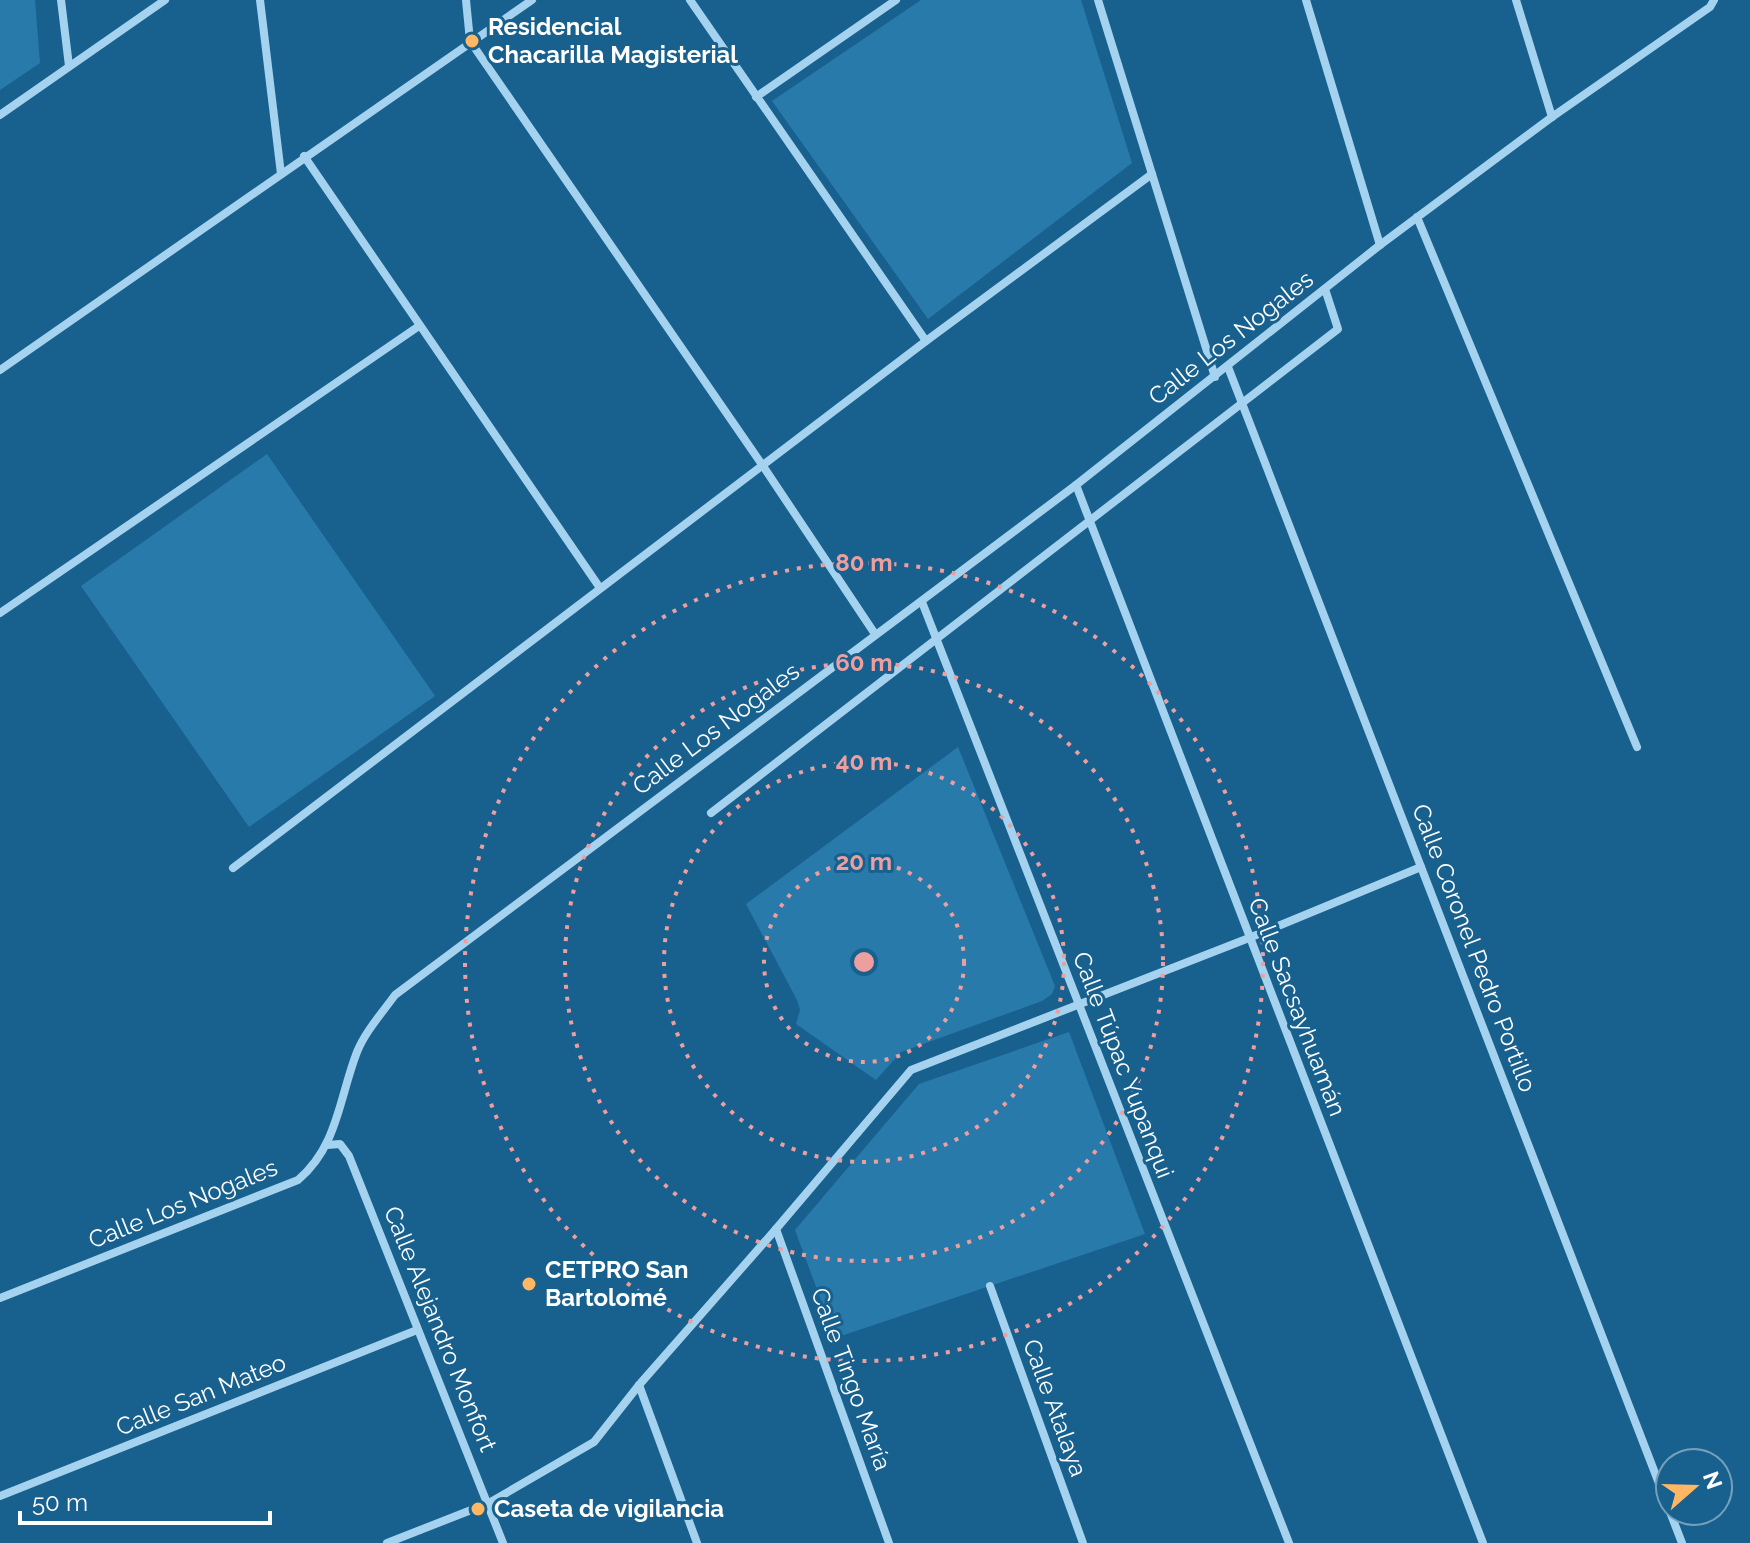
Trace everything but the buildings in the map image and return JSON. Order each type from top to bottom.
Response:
[{"type":"street","points":[[61,0],[69,66]]},
{"type":"street","points":[[0,115],[165,0]]},
{"type":"street","points":[[260,0],[281,174]]},
{"type":"street","points":[[466,0],[470,41],[875,634]]},
{"type":"street","points":[[0,370],[532,0]]},
{"type":"street","points":[[690,0],[926,341]]},
{"type":"street","points":[[756,97],[896,0]]},
{"type":"street","points":[[1098,0],[1215,377]]},
{"type":"street","points":[[1306,0],[1380,245]]},
{"type":"street","points":[[1516,0],[1552,117]]},
{"type":"street","name":"Calle Los Nogales","points":[[0,1298],[298,1180],[314,1167],[327,1145],[340,1113],[357,1050],[395,995],[1076,485],[1417,217],[1552,117],[1710,7],[1714,0]]},
{"type":"street","points":[[304,156],[600,588]]},
{"type":"street","points":[[233,868],[926,341],[1152,174]]},
{"type":"street","points":[[1417,217],[1637,747]]},
{"type":"street","points":[[711,813],[1338,329],[1325,289]]},
{"type":"street","points":[[0,613],[419,326]]},
{"type":"street","name":"Calle Coronel Pedro Portillo","points":[[1228,367],[1682,1543]]},
{"type":"street","name":"Calle Sacsayhuamán","points":[[1076,485],[1483,1543]]},
{"type":"street","name":"Calle Túpac Yupanqui","points":[[922,602],[1289,1543]]},
{"type":"street","points":[[387,1543],[489,1503],[594,1442],[639,1385],[911,1070],[1421,867]]},
{"type":"street","name":"Calle Alejandro Monfort","points":[[327,1145],[340,1144],[349,1156],[503,1543]]},
{"type":"street","name":"Calle Tingo María","points":[[776,1229],[889,1543]]},
{"type":"street","name":"Calle Atalaya","points":[[990,1286],[1083,1543]]},
{"type":"street","name":"Calle San Mateo","points":[[0,1496],[417,1330]]},
{"type":"street","points":[[639,1385],[697,1543]]},
{"type":"shaded area","points":[[0,0],[35,0],[40,63],[0,90]]},
{"type":"shaded area","points":[[921,0],[1081,0],[1132,163],[928,319],[772,101]]},
{"type":"shaded area","points":[[267,454],[435,696],[249,827],[81,586]]},
{"type":"shaded area","points":[[958,747],[1055,986],[1052,994],[1042,1001],[901,1052],[876,1080],[796,1024],[800,1010],[797,1000],[746,904]]},
{"type":"shaded area","points":[[1069,1032],[1145,1234],[835,1338],[795,1230],[919,1084]]},
{"type":"place","name":"Residencial Chacarilla Magisterial","points":[[472,41]]},
{"type":"place","name":"CETPRO San Bartolomé","points":[[529,1284]]},
{"type":"place","name":"Caseta de vigilancia","points":[[478,1509]]}]
